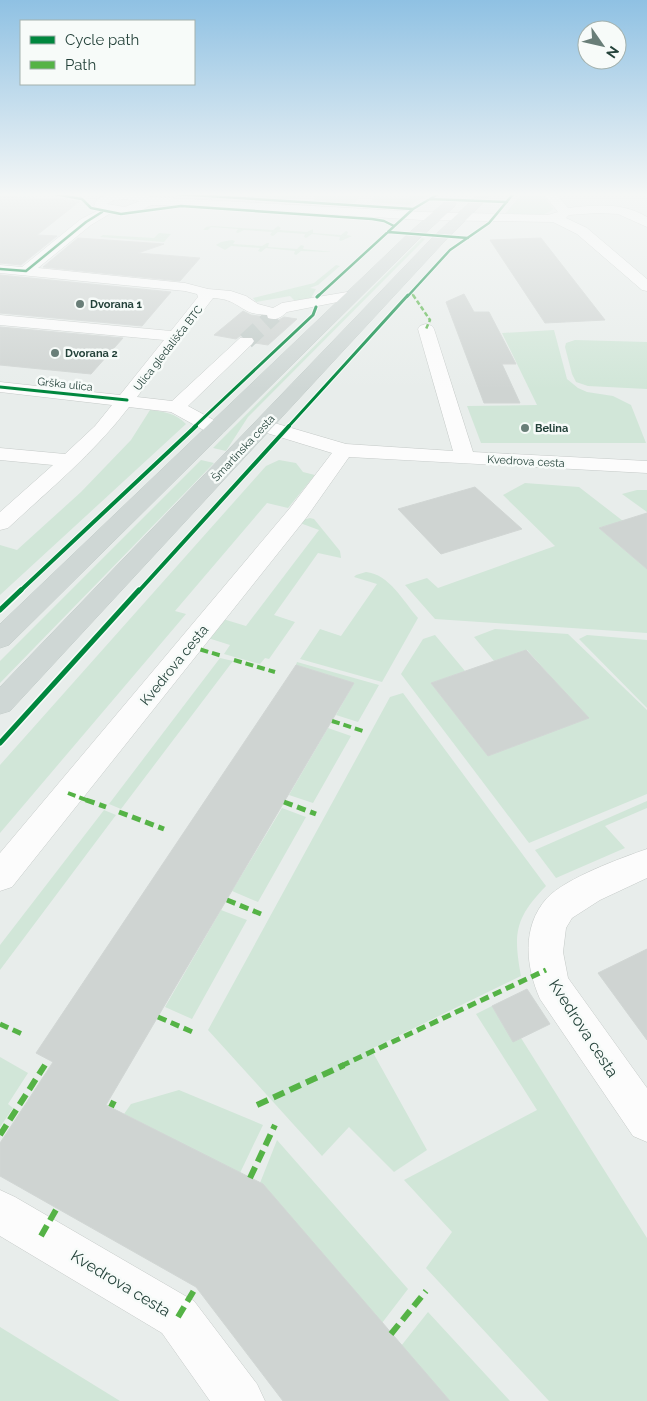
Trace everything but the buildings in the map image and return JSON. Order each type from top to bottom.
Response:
[{"type":"main road","points":[[0,639],[392,258]]},
{"type":"main road","name":"Šmartinska cesta","points":[[0,704],[421,258]]},
{"type":"street","points":[[26,271],[41,258]]},
{"type":"street","points":[[613,258],[647,288]]},
{"type":"street","name":"Ulica gledališča BTC","points":[[0,269],[185,287],[206,295],[102,430],[70,462],[0,523]]},
{"type":"street","points":[[204,293],[226,294],[241,300],[253,308],[275,314],[282,308],[353,295]]},
{"type":"street","points":[[0,320],[176,336]]},
{"type":"street","points":[[426,329],[465,458]]},
{"type":"street","points":[[216,429],[176,407],[246,341]]},
{"type":"street","name":"Grška ulica","points":[[0,387],[176,407]]},
{"type":"street","name":"Kvedrova cesta","points":[[264,426],[344,450],[647,467]]},
{"type":"street","name":"Kvedrova cesta","points":[[0,877],[292,520],[344,450]]},
{"type":"street","points":[[0,454],[70,462]]},
{"type":"street","name":"Kvedrova cesta","points":[[647,863],[568,900],[555,914],[545,938],[546,970],[553,987],[647,1122]]},
{"type":"street","name":"Kvedrova cesta","points":[[0,1212],[178,1317],[240,1401]]},
{"type":"green space","points":[[402,258],[406,258],[248,417],[226,451],[213,448]]},
{"type":"green space","points":[[336,265],[340,266],[318,285],[310,288],[316,289],[311,298],[295,301],[290,296],[256,302],[253,298],[314,283]]},
{"type":"green space","points":[[554,330],[567,379],[578,388],[587,392],[613,396],[631,405],[646,443],[481,443],[467,406],[537,405],[502,333]]},
{"type":"green space","points":[[575,340],[647,342],[647,389],[588,386],[576,382],[565,347],[566,343]]},
{"type":"green space","points":[[150,410],[161,411],[178,417],[186,424],[0,595],[0,545],[17,550],[81,492],[131,440]]},
{"type":"green space","points":[[201,460],[214,463],[0,683],[0,661]]},
{"type":"green space","points":[[279,460],[296,463],[303,472],[315,475],[288,508],[267,503],[175,611],[186,614],[0,833],[0,765],[266,466]]},
{"type":"green space","points":[[525,483],[579,487],[623,521],[599,528],[647,569],[647,633],[435,619],[405,585],[427,578],[438,588],[555,546],[503,495]]},
{"type":"green space","points":[[637,490],[647,490],[647,512],[622,494]]},
{"type":"green space","points":[[314,519],[340,551],[341,558],[318,553],[274,615],[295,622],[269,659],[265,658],[260,664],[224,654],[230,645],[208,638],[223,619],[246,626],[319,530],[300,523],[302,520]]},
{"type":"green space","points":[[366,572],[374,574],[389,583],[418,618],[382,682],[300,659],[320,629],[341,636],[377,584],[354,577]]},
{"type":"green space","points":[[495,629],[568,634],[647,710],[647,794],[529,843],[401,674],[423,639],[435,635],[465,671],[431,683],[488,756],[588,718],[527,650],[494,661],[474,637]]},
{"type":"green space","points":[[587,635],[647,640],[647,708],[579,639]]},
{"type":"green space","points":[[220,658],[233,661],[121,809],[109,804]]},
{"type":"green space","points":[[297,662],[379,685],[358,722],[336,715],[354,683],[296,665]]},
{"type":"green space","points":[[403,693],[546,886],[522,917],[519,927],[517,948],[521,976],[371,1049],[427,1150],[394,1172],[349,1127],[322,1156],[208,1030],[390,697]]},
{"type":"green space","points":[[328,728],[351,736],[313,803],[289,795]]},
{"type":"green space","points":[[647,801],[647,808],[605,826],[625,848],[556,878],[535,850]]},
{"type":"green space","points":[[282,808],[306,817],[258,902],[232,891]]},
{"type":"green space","points":[[104,810],[116,815],[0,970],[0,945]]},
{"type":"green space","points":[[221,910],[247,920],[192,1019],[165,1007]]},
{"type":"green space","points":[[492,1006],[513,1041],[521,1038],[647,1238],[647,1401],[549,1401],[426,1268],[452,1232],[404,1180],[537,1110],[476,1014]]},
{"type":"green space","points":[[0,1057],[28,1073],[8,1104],[13,1108],[0,1127]]},
{"type":"green space","points":[[179,1090],[263,1125],[240,1173],[124,1114],[131,1104]]},
{"type":"green space","points":[[277,1140],[408,1289],[382,1323],[260,1183]]},
{"type":"green space","points":[[428,1312],[510,1401],[450,1401],[401,1346]]},
{"type":"green space","points":[[0,1327],[120,1401],[0,1401]]},
{"type":"tunnel","points":[[246,341],[274,315]]},
{"type":"marked path","points":[[411,292],[430,320],[426,329]]},
{"type":"marked path","points":[[189,646],[222,656]]},
{"type":"marked path","points":[[234,660],[275,672]]},
{"type":"marked path","points":[[332,721],[363,731]]},
{"type":"marked path","points":[[68,793],[106,807]]},
{"type":"marked path","points":[[284,802],[316,814]]},
{"type":"marked path","points":[[119,812],[164,829]]},
{"type":"marked path","points":[[227,900],[261,914]]},
{"type":"marked path","points":[[257,1105],[546,970]]},
{"type":"marked path","points":[[158,1017],[195,1033]]},
{"type":"marked path","points":[[0,1024],[22,1034]]},
{"type":"marked path","points":[[0,1135],[45,1065]]},
{"type":"marked path","points":[[111,1107],[114,1101]]},
{"type":"marked path","points":[[250,1178],[275,1125]]},
{"type":"marked path","points":[[41,1236],[57,1208]]},
{"type":"marked path","points":[[178,1317],[196,1287]]},
{"type":"marked path","points":[[391,1334],[426,1291]]},
{"type":"cycle path","points":[[0,269],[26,271],[41,258]]},
{"type":"cycle path","points":[[317,297],[359,258]]},
{"type":"cycle path","points":[[0,743],[442,258]]},
{"type":"cycle path","points":[[0,610],[313,315],[316,307]]},
{"type":"cycle path","points":[[0,387],[127,400]]},
{"type":"place","name":"Dvorana 1","points":[[80,304]]},
{"type":"place","name":"Dvorana 2","points":[[55,353]]},
{"type":"place","name":"Belina","points":[[525,428]]}]
